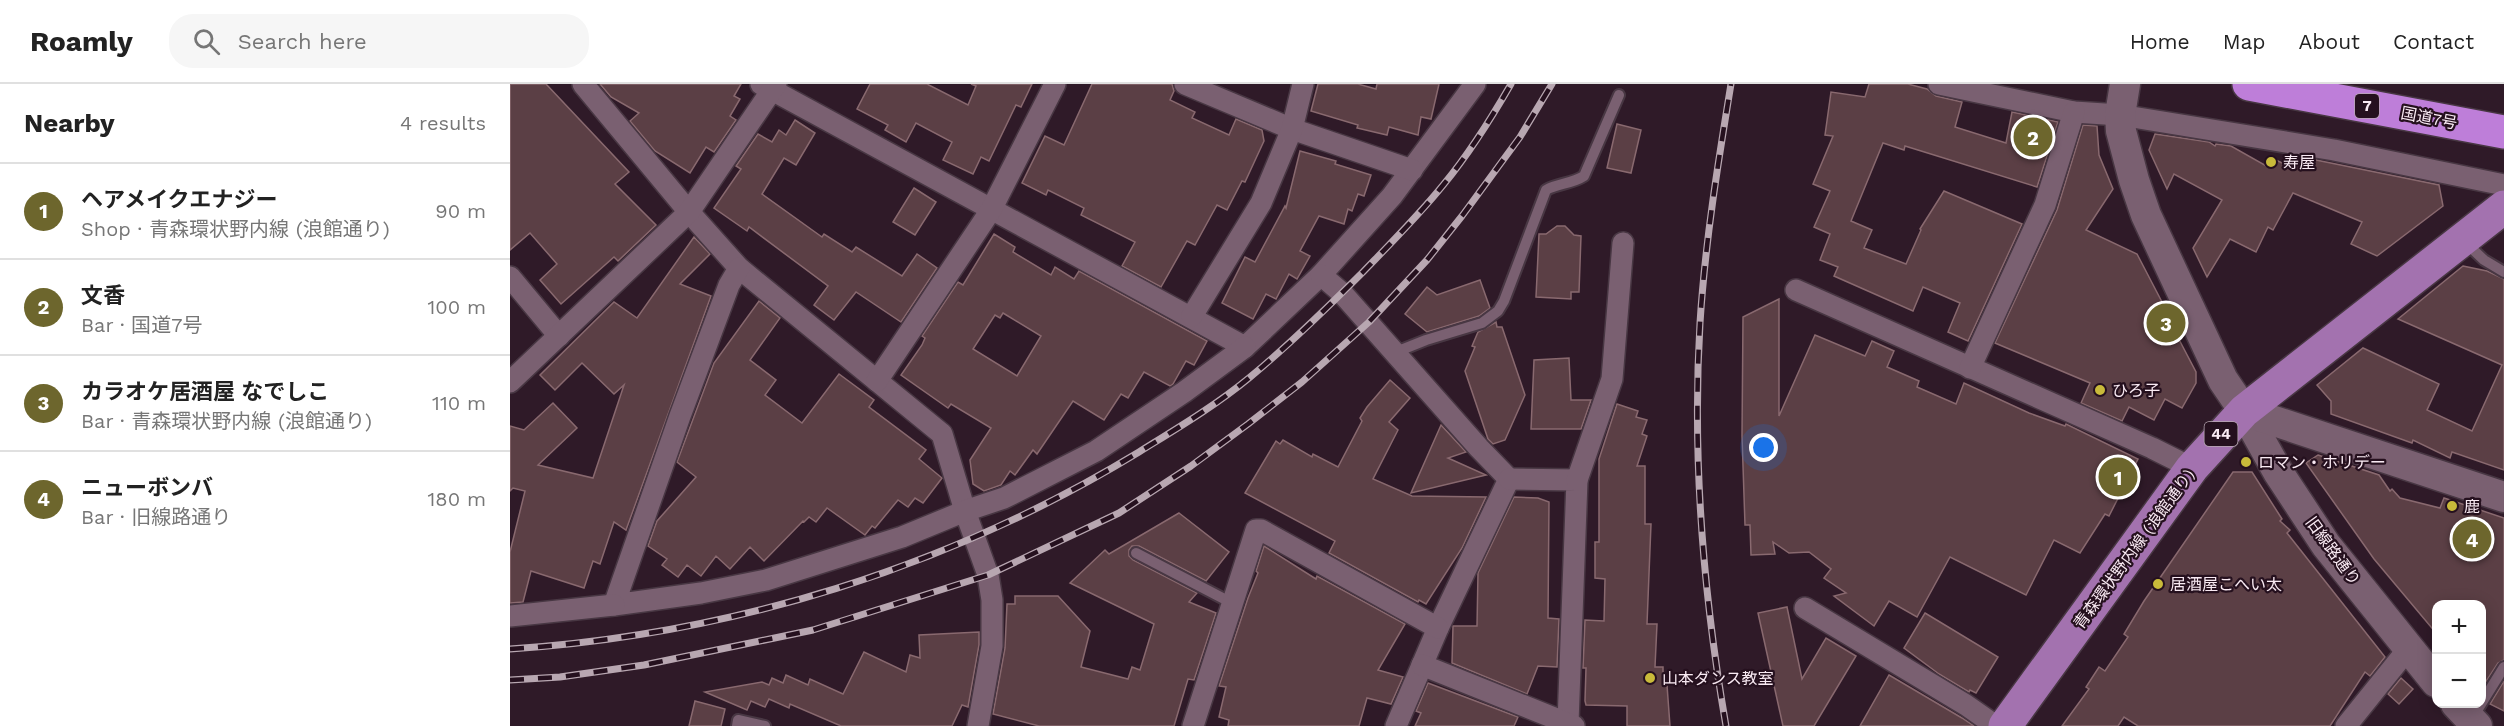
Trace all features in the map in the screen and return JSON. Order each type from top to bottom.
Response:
[{"type":"highway","name":"国道7号","points":[[2249,84],[2494,130]]},
{"type":"main road","name":"青森環状野内線 (浪館通り)","points":[[2005,726],[2192,468],[2244,411],[2504,207]]},
{"type":"street","points":[[583,84],[689,212],[740,268],[942,434],[965,511],[988,576],[992,600],[992,646],[980,726]]},
{"type":"street","points":[[878,381],[991,210],[1055,84]]},
{"type":"street","points":[[1185,84],[1292,129],[1412,170]]},
{"type":"street","points":[[1192,316],[1261,203],[1292,129],[1303,84]]},
{"type":"street","points":[[510,616],[701,593],[766,580],[902,537],[1004,498],[1096,451],[1184,393],[1245,347],[1321,274],[1392,196],[1475,84]]},
{"type":"street","points":[[1939,84],[2074,112],[2120,115],[2323,148],[2504,185]]},
{"type":"street","name":"旧線路通り","points":[[2125,84],[2120,115],[2124,147],[2146,215],[2223,380],[2244,411],[2278,472],[2326,545],[2432,677]]},
{"type":"street","points":[[510,382],[689,212],[770,86],[991,210],[1192,316],[1245,347]]},
{"type":"street","points":[[1970,368],[2045,205],[2074,112]]},
{"type":"street","points":[[1422,665],[1570,725],[1576,480],[1612,379],[1623,243]]},
{"type":"street","points":[[614,605],[684,405],[729,285],[740,268]]},
{"type":"street","points":[[1321,274],[1342,293],[1491,462],[1509,478],[1576,480]]},
{"type":"street","points":[[510,277],[559,336]]},
{"type":"street","points":[[1796,290],[2152,448],[2192,468]]},
{"type":"street","points":[[2244,411],[2504,497]]},
{"type":"street","points":[[1396,726],[1438,628],[1509,478]]},
{"type":"street","points":[[1193,726],[1253,533],[1261,530],[1438,628]]},
{"type":"street","points":[[1806,608],[1966,705],[1996,726]]},
{"type":"street","points":[[2346,726],[2408,649]]},
{"type":"lane","points":[[1396,352],[1482,323],[1498,311],[1504,301],[1546,190],[1555,185],[1576,181],[1584,176],[1619,95]]},
{"type":"lane","points":[[2463,241],[2484,260],[2504,272]]},
{"type":"lane","points":[[1136,553],[1232,603]]},
{"type":"lane","points":[[2468,716],[2504,667]]},
{"type":"lane","points":[[737,726],[738,720],[765,726]]},
{"type":"building","points":[[510,84],[546,84],[629,172],[615,184],[656,225],[618,261],[614,257],[561,304],[540,280],[557,264],[530,233],[510,250]]},
{"type":"building","points":[[600,84],[741,84],[734,96],[740,99],[730,116],[736,120],[714,152],[706,147],[690,173],[655,151],[630,121],[639,113],[611,97]]},
{"type":"building","points":[[870,84],[927,84],[968,105],[976,86],[971,84],[1032,84],[1021,107],[1016,105],[989,161],[981,157],[973,174],[943,160],[952,142],[916,123],[906,142],[885,130],[888,125],[857,109]]},
{"type":"building","points":[[1092,84],[1172,84],[1174,91],[1170,100],[1195,112],[1192,118],[1229,135],[1236,119],[1262,130],[1264,141],[1245,182],[1242,181],[1227,210],[1217,205],[1195,245],[1187,241],[1161,287],[1122,266],[1135,242],[1081,215],[1084,208],[1048,190],[1046,195],[1022,183],[1045,136],[1064,145]]},
{"type":"building","points":[[1318,84],[1358,84],[1376,89],[1377,84],[1439,84],[1431,119],[1421,117],[1418,135],[1389,127],[1387,135],[1357,128],[1358,125],[1311,111]]},
{"type":"building","points":[[1869,84],[1908,84],[1927,89],[1936,96],[1962,102],[1955,127],[2006,143],[2012,112],[2058,122],[2037,187],[1905,146],[1904,150],[1883,143],[1851,221],[1872,230],[1864,248],[1906,264],[1920,229],[1944,191],[2022,224],[1968,341],[1948,332],[1960,303],[1923,287],[1913,311],[1834,276],[1838,267],[1820,260],[1830,234],[1814,227],[1830,191],[1813,184],[1833,136],[1825,135],[1831,92],[1865,97]]},
{"type":"building","points":[[795,120],[815,133],[796,165],[784,158],[762,194],[822,237],[824,234],[852,252],[856,247],[902,276],[917,254],[937,268],[901,322],[856,292],[834,320],[814,305],[828,286],[749,227],[747,231],[714,208],[741,169],[736,166],[758,134],[772,142],[779,130],[786,135]]},
{"type":"building","points":[[1617,124],[1641,130],[1631,173],[1607,168]]},
{"type":"building","points":[[2083,125],[2097,126],[2099,155],[2113,189],[2086,230],[2137,254],[2169,319],[2166,325],[2173,328],[2196,372],[2196,383],[2182,408],[2165,399],[2154,420],[2129,407],[2122,421],[2081,403],[2090,383],[1995,343],[2057,210]]},
{"type":"building","points":[[2155,134],[2209,142],[2215,146],[2216,144],[2231,146],[2268,167],[2272,158],[2282,163],[2286,155],[2301,162],[2303,158],[2311,159],[2439,185],[2443,206],[2377,256],[2351,244],[2362,222],[2293,193],[2273,230],[2268,227],[2256,252],[2230,239],[2207,277],[2193,248],[2222,200],[2174,174],[2167,189],[2149,150]]},
{"type":"building","points":[[1300,151],[1336,161],[1335,164],[1371,175],[1364,196],[1358,194],[1352,211],[1348,209],[1344,224],[1319,216],[1300,251],[1310,256],[1297,279],[1289,274],[1276,299],[1266,294],[1253,319],[1222,303],[1245,257],[1255,262],[1285,206],[1286,208]]},
{"type":"building","points":[[914,188],[936,202],[915,235],[893,222]]},
{"type":"building","points":[[1557,226],[1565,226],[1574,235],[1581,236],[1579,292],[1571,292],[1571,299],[1536,297],[1539,234],[1546,234]]},
{"type":"building","points":[[994,234],[1015,247],[1013,252],[1051,275],[1055,267],[1074,279],[1079,271],[1207,341],[1194,365],[1186,361],[1170,386],[1144,372],[1128,398],[1121,394],[1104,420],[1073,401],[1037,454],[1033,450],[1015,475],[1010,471],[1001,485],[984,491],[973,484],[970,460],[991,428],[951,404],[948,408],[901,375],[922,345],[925,338],[922,336],[958,282],[963,285]],"holes":[[[1003,313],[1041,336],[1017,376],[973,349],[995,315],[1000,318]]]},
{"type":"building","points":[[694,237],[710,254],[680,284],[711,296],[626,530],[614,522],[600,564],[593,561],[584,588],[531,571],[523,602],[510,603],[510,552],[525,491],[513,488],[510,491],[510,426],[524,430],[553,403],[577,428],[538,465],[593,478],[624,385],[614,394],[582,363],[555,390],[540,375],[614,302],[637,318]]},
{"type":"building","points":[[2463,266],[2487,271],[2504,279],[2504,470],[2452,452],[2450,458],[2413,440],[2412,443],[2331,414],[2331,401],[2317,385],[2363,348],[2439,384],[2427,410],[2472,431],[2502,365],[2398,319]]},
{"type":"building","points":[[1480,280],[1490,308],[1479,316],[1427,332],[1405,314],[1427,287],[1437,295]]},
{"type":"building","points":[[1779,299],[1779,416],[1815,335],[1865,356],[1872,341],[1894,351],[1887,367],[1919,381],[1917,387],[1956,404],[1964,383],[2029,413],[2065,426],[2066,424],[2138,459],[2109,516],[2105,514],[2080,553],[2054,540],[2026,595],[1950,557],[1917,617],[1889,601],[1874,626],[1834,596],[1846,593],[1824,578],[1831,569],[1809,552],[1789,553],[1773,542],[1775,554],[1751,555],[1750,525],[1745,525],[1742,436],[1743,317]]},
{"type":"building","points":[[759,301],[780,318],[750,360],[776,380],[765,395],[802,423],[839,374],[874,400],[869,407],[926,450],[919,459],[942,478],[923,503],[915,498],[908,507],[898,500],[875,528],[872,526],[865,535],[827,508],[816,522],[809,517],[803,521],[764,561],[750,547],[730,569],[716,556],[701,576],[687,565],[678,577],[662,565],[667,559],[648,546],[657,521],[696,477],[677,462],[714,363]]},
{"type":"building","points":[[1496,322],[1497,327],[1502,327],[1525,395],[1505,440],[1493,444],[1488,439],[1465,371],[1475,347],[1472,346],[1478,332]]},
{"type":"building","points":[[1569,358],[1571,400],[1591,400],[1581,429],[1531,429],[1534,360]]},
{"type":"building","points":[[1390,380],[1410,398],[1389,422],[1398,430],[1373,479],[1412,496],[1486,497],[1462,548],[1426,604],[1419,600],[1418,602],[1329,553],[1335,541],[1245,493],[1276,441],[1280,444],[1283,440],[1312,457],[1313,454],[1338,467],[1362,421],[1360,418]]},
{"type":"building","points":[[1617,404],[1638,411],[1636,417],[1647,420],[1642,434],[1647,436],[1637,466],[1645,466],[1645,524],[1651,524],[1647,624],[1657,624],[1655,667],[1663,667],[1663,685],[1667,685],[1670,726],[1627,726],[1627,706],[1586,705],[1585,701],[1586,668],[1583,668],[1585,620],[1604,621],[1605,579],[1595,578],[1595,542],[1599,542],[1599,459]]},
{"type":"building","points":[[1441,425],[1466,452],[1448,458],[1486,475],[1411,493]]},
{"type":"building","points":[[2318,455],[2379,475],[2390,491],[2392,489],[2400,498],[2440,508],[2444,498],[2504,518],[2504,660],[2498,663],[2486,681],[2486,600],[2432,600],[2432,628],[2374,559],[2306,463]]},
{"type":"building","points":[[2233,472],[2252,472],[2282,519],[2280,521],[2290,530],[2287,533],[2385,657],[2370,676],[2365,672],[2330,726],[2138,726],[2124,717],[2118,726],[2062,726],[2089,689],[2086,687],[2099,667],[2105,671],[2128,637],[2124,634],[2144,601]]},
{"type":"building","points":[[1514,497],[1538,498],[1549,502],[1548,618],[1559,619],[1557,667],[1538,666],[1527,694],[1452,663],[1453,626],[1477,626],[1478,573]]},
{"type":"building","points":[[1179,513],[1229,552],[1206,581],[1139,546],[1132,546],[1129,550],[1129,556],[1133,560],[1197,593],[1189,602],[1216,613],[1194,680],[1188,679],[1174,726],[1039,726],[993,714],[1005,648],[1007,604],[1015,604],[1015,596],[1058,596],[1090,631],[1081,667],[1128,679],[1132,667],[1140,670],[1154,624],[1070,583],[1105,550],[1109,554]]},
{"type":"building","points":[[1264,546],[1316,579],[1317,576],[1405,624],[1378,670],[1403,677],[1391,704],[1367,698],[1359,726],[1228,726],[1229,720],[1219,717],[1226,687],[1219,686],[1258,573],[1256,571]]},
{"type":"building","points":[[1787,607],[1802,679],[1826,638],[1856,656],[1814,726],[1783,726],[1758,613]]},
{"type":"building","points":[[1925,613],[1998,657],[1976,693],[1970,690],[1969,692],[1939,674],[1904,648]]},
{"type":"building","points":[[979,632],[979,645],[968,707],[962,705],[952,726],[841,726],[790,704],[789,708],[769,699],[765,707],[751,701],[747,710],[705,692],[762,682],[769,685],[772,678],[783,683],[786,675],[808,685],[810,679],[843,694],[864,652],[906,672],[910,655],[920,658],[919,635]]},
{"type":"building","points":[[1889,675],[1962,718],[1974,726],[1860,726]]},
{"type":"building","points":[[2401,678],[2413,689],[2399,704],[2388,694]]},
{"type":"building","points":[[2504,681],[2504,711],[2490,704]]},
{"type":"building","points":[[1428,683],[1518,717],[1514,726],[1415,726],[1421,713],[1416,711]]},
{"type":"building","points":[[695,701],[725,709],[721,726],[689,726]]},
{"type":"railway","points":[[510,649],[593,641],[675,628],[756,611],[836,588],[915,561],[992,529],[1067,493],[1139,452],[1209,408],[1249,378],[1293,340],[1405,229],[1453,173],[1511,84]]},
{"type":"railway","points":[[510,680],[560,677],[644,665],[813,630],[988,575],[1119,513],[1191,466],[1248,424],[1302,382],[1369,322],[1427,260],[1462,216],[1520,137],[1552,84]]},
{"type":"railway","points":[[1726,726],[1711,626],[1701,525],[1697,424],[1700,323],[1705,263],[1731,84]]},
{"type":"place","name":"文香","points":[[2033,137]]},
{"type":"place","name":"寿屋","points":[[2271,162]]},
{"type":"place","name":"カラオケ居酒屋 なでしこ","points":[[2166,323]]},
{"type":"place","name":"ひろ子","points":[[2100,390]]},
{"type":"place","name":"ロマン・ホリデー","points":[[2246,462]]},
{"type":"place","name":"ヘアメイクエナジー","points":[[2118,477]]},
{"type":"place","name":"鹿","points":[[2452,506]]},
{"type":"place","name":"ニューボンバ","points":[[2472,539]]},
{"type":"place","name":"居酒屋こへい太","points":[[2158,584]]},
{"type":"place","name":"山本ダンス教室","points":[[1650,678]]}]
